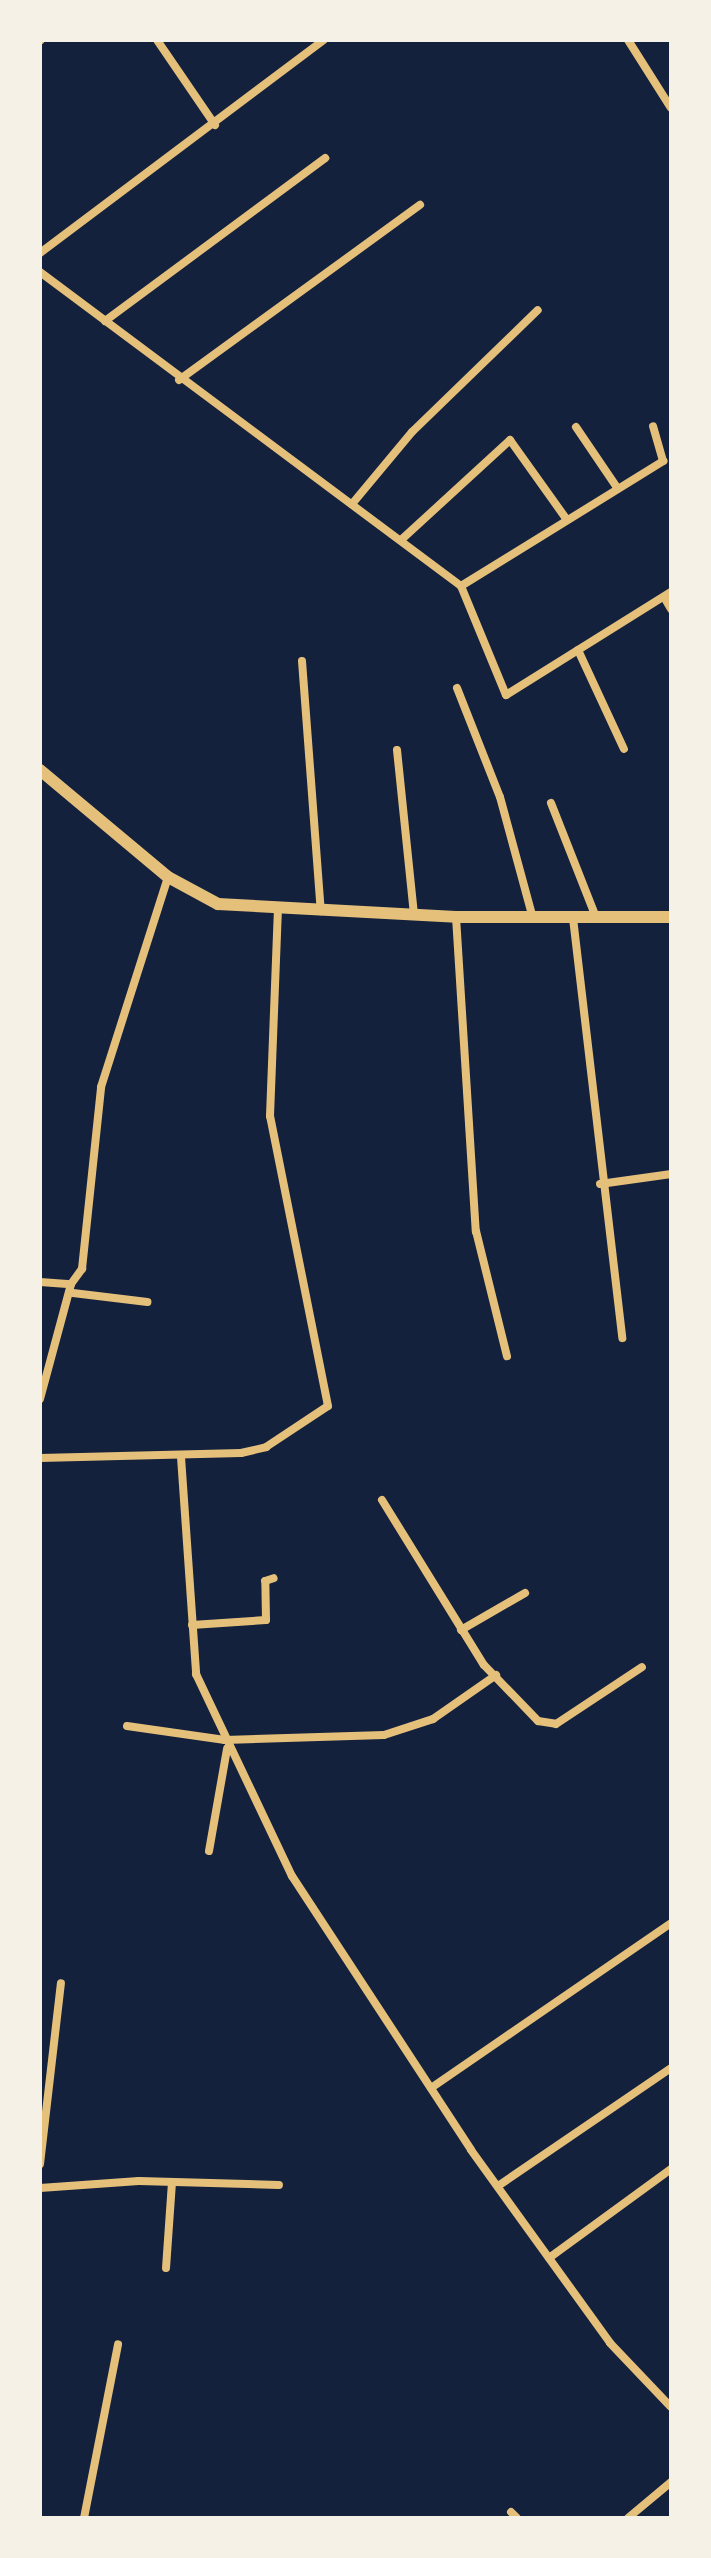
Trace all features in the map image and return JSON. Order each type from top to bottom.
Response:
[{"type":"street","points":[[157,40],[215,125]]},
{"type":"street","points":[[40,253],[215,125],[324,40]]},
{"type":"street","points":[[628,40],[671,108]]},
{"type":"street","points":[[105,321],[325,158]]},
{"type":"street","points":[[179,380],[420,205]]},
{"type":"street","points":[[40,272],[179,380],[461,586],[506,695],[667,595],[671,609]]},
{"type":"street","points":[[352,504],[412,432],[538,310]]},
{"type":"street","points":[[461,586],[565,517],[665,459],[653,426]]},
{"type":"street","points":[[576,427],[616,486]]},
{"type":"street","points":[[401,540],[510,440],[565,517]]},
{"type":"street","points":[[578,650],[624,749]]},
{"type":"street","points":[[302,661],[321,911]]},
{"type":"street","points":[[457,688],[500,797],[532,915]]},
{"type":"street","points":[[397,750],[414,915]]},
{"type":"street","points":[[40,770],[168,877],[218,904],[278,910],[456,917],[671,917]]},
{"type":"street","points":[[551,803],[596,917]]},
{"type":"street","points":[[40,1399],[72,1289],[82,1269],[104,1073],[168,877]]},
{"type":"street","points":[[40,1458],[181,1457],[266,1447],[328,1406],[270,1116],[278,910]]},
{"type":"street","points":[[456,917],[476,1231],[507,1356]]},
{"type":"street","points":[[573,918],[600,1184],[622,1338]]},
{"type":"street","points":[[600,1184],[671,1174]]},
{"type":"street","points":[[40,1282],[147,1302]]},
{"type":"street","points":[[181,1457],[196,1674],[226,1744],[292,1876],[431,2088],[549,2258],[610,2343],[671,2407]]},
{"type":"street","points":[[382,1500],[461,1630],[496,1675],[546,1725],[642,1667]]},
{"type":"street","points":[[192,1625],[266,1620],[265,1581],[274,1578]]},
{"type":"street","points":[[461,1630],[525,1593]]},
{"type":"street","points":[[127,1726],[226,1744],[384,1735],[433,1719],[496,1675]]},
{"type":"street","points":[[209,1851],[226,1744]]},
{"type":"street","points":[[431,2088],[671,1923]]},
{"type":"street","points":[[40,2164],[61,1983]]},
{"type":"street","points":[[498,2186],[671,2068]]},
{"type":"street","points":[[549,2258],[671,2169]]},
{"type":"street","points":[[166,2268],[172,2182]]},
{"type":"street","points":[[40,2188],[172,2182],[279,2185]]},
{"type":"street","points":[[84,2518],[118,2344]]},
{"type":"street","points":[[628,2518],[671,2482]]}]
